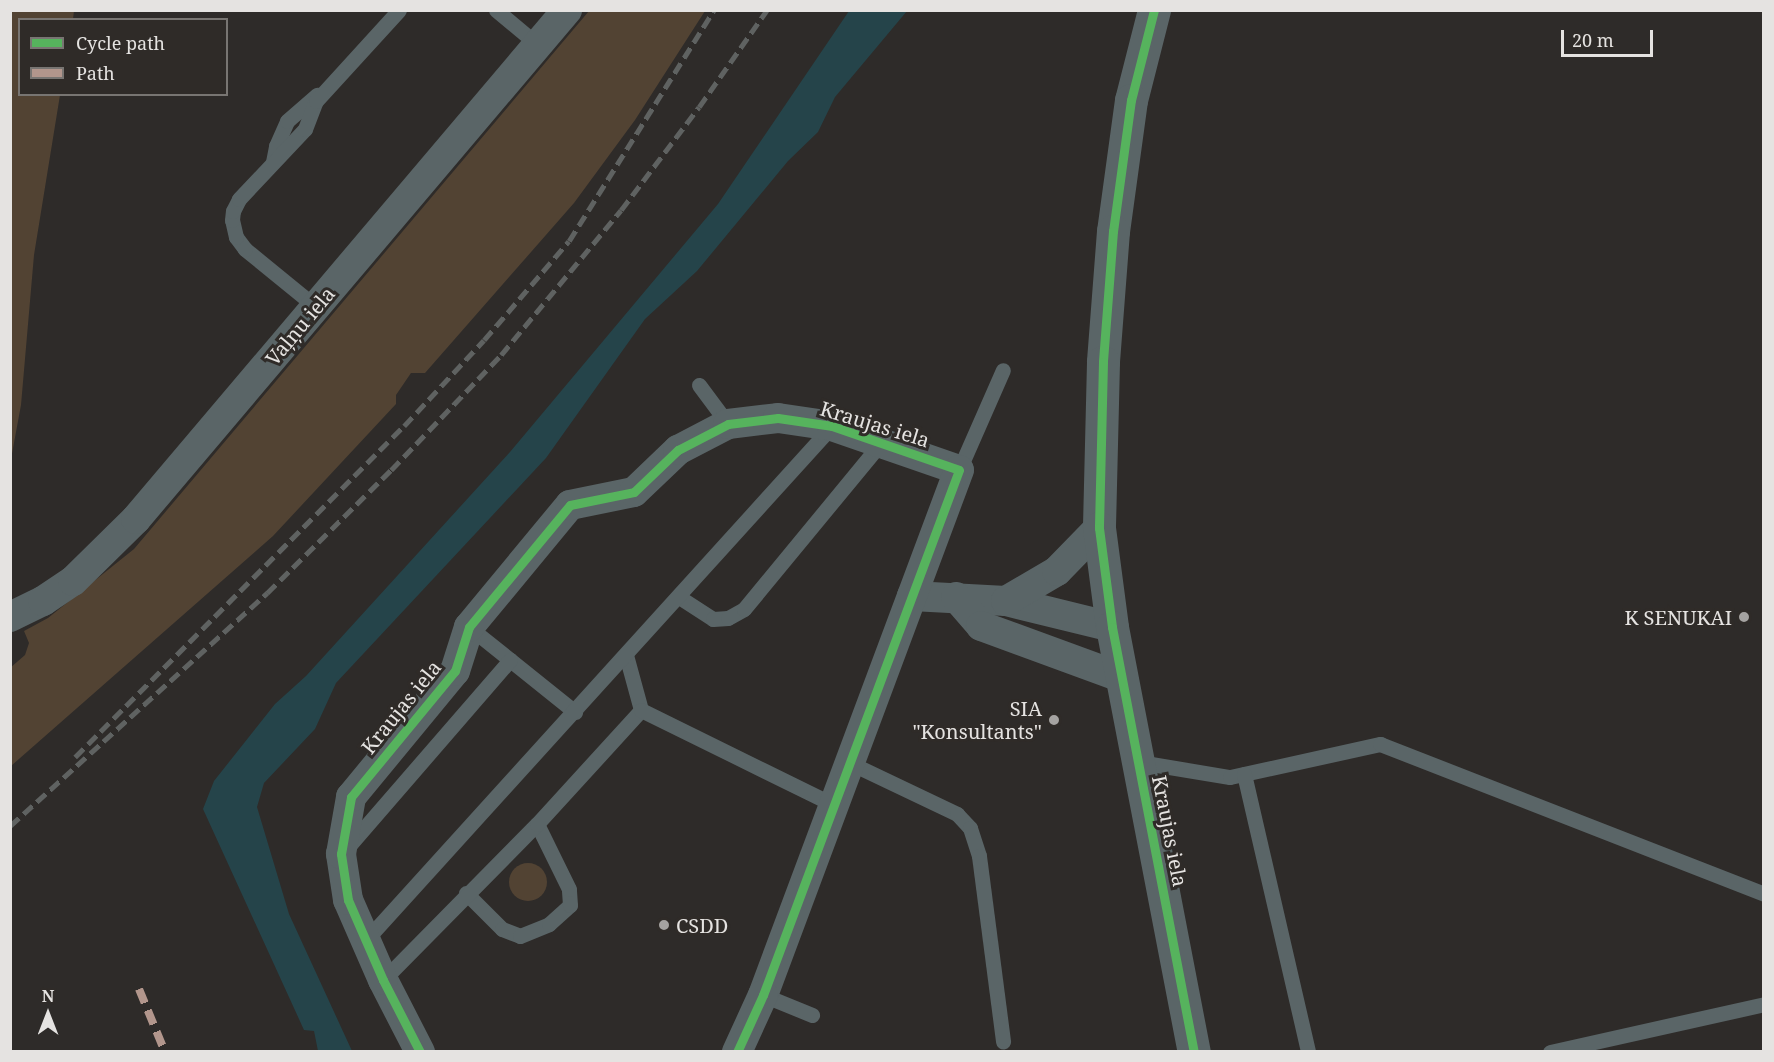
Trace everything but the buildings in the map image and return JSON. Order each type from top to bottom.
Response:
[{"type":"street","name":"Vaļņu iela","points":[[10,617],[43,601],[73,581],[102,555],[144,511],[567,10]]},
{"type":"street","name":"Kraujas iela","points":[[1155,10],[1131,100],[1113,231],[1103,362],[1102,494],[1099,528],[1112,627],[1194,1052]]},
{"type":"street","name":"Kraujas iela","points":[[420,1052],[383,980],[348,900],[341,854],[351,797],[455,671],[469,627],[570,505],[634,492],[678,450],[728,424],[778,418],[832,426],[959,470]]},
{"type":"street","points":[[737,1052],[763,995],[832,804],[959,470]]},
{"type":"street","points":[[1006,601],[1057,571],[1099,528]]},
{"type":"street","points":[[912,596],[1006,601],[1112,627]]},
{"type":"street","points":[[956,597],[981,626],[1123,678]]},
{"type":"lane","points":[[316,307],[245,249],[236,237],[232,220],[239,199],[273,162],[276,146],[287,120],[311,99],[326,90],[354,62],[399,10]]},
{"type":"lane","points":[[496,10],[538,45]]},
{"type":"lane","points":[[959,470],[1003,370]]},
{"type":"lane","points":[[699,385],[728,424]]},
{"type":"lane","points":[[365,941],[626,656],[832,426]]},
{"type":"lane","points":[[679,597],[713,619],[728,618],[744,609],[880,444]]},
{"type":"lane","points":[[469,627],[575,712]]},
{"type":"lane","points":[[626,656],[641,710],[832,804]]},
{"type":"lane","points":[[341,854],[510,660]]},
{"type":"lane","points":[[383,980],[466,893],[537,824],[641,710]]},
{"type":"lane","points":[[1139,762],[1230,777],[1380,744],[1764,894]]},
{"type":"lane","points":[[848,762],[957,814],[970,828],[979,856],[1003,1041]]},
{"type":"lane","points":[[1244,774],[1308,1052]]},
{"type":"lane","points":[[466,893],[502,929],[520,936],[549,924],[570,904],[569,889],[537,824]]},
{"type":"lane","points":[[763,995],[812,1016]]},
{"type":"lane","points":[[1550,1052],[1764,1004]]},
{"type":"shaded area","points":[[11,10],[74,11],[73,18],[18,18],[18,96],[60,96],[34,255],[21,405],[11,459]]},
{"type":"shaded area","points":[[589,11],[705,11],[635,120],[574,203],[425,373],[411,373],[396,395],[396,404],[273,536],[11,766],[10,668],[25,655],[29,643],[24,631],[48,618],[134,549]]},
{"type":"shaded area","points":[[528,863],[542,868],[547,882],[542,896],[528,901],[514,896],[509,882],[514,868]]},
{"type":"water","points":[[849,11],[907,11],[835,97],[818,132],[788,161],[697,271],[645,319],[546,458],[336,683],[315,729],[264,783],[257,807],[289,914],[352,1051],[318,1051],[314,1031],[304,1030],[203,809],[214,781],[275,704],[306,676],[510,452],[718,204]]},
{"type":"railway","points":[[75,757],[404,426],[484,340],[569,241],[714,10]]},
{"type":"railway","points":[[10,826],[267,593],[391,470],[501,355],[621,210],[699,107],[767,10]]},
{"type":"marked path","points":[[139,989],[165,1052]]},
{"type":"cycle path","points":[[1154,10],[1131,100],[1113,231],[1103,362],[1099,528],[1112,627],[1194,1052]]},
{"type":"cycle path","points":[[420,1052],[383,980],[348,900],[341,854],[351,797],[455,671],[469,627],[570,505],[634,492],[678,450],[728,424],[778,418],[832,426],[959,470],[763,995],[737,1052]]},
{"type":"place","name":"K SENUKAI","points":[[1744,617]]},
{"type":"place","name":"SIA \"Konsultants\"","points":[[1054,720]]},
{"type":"place","name":"CSDD","points":[[664,925]]}]
